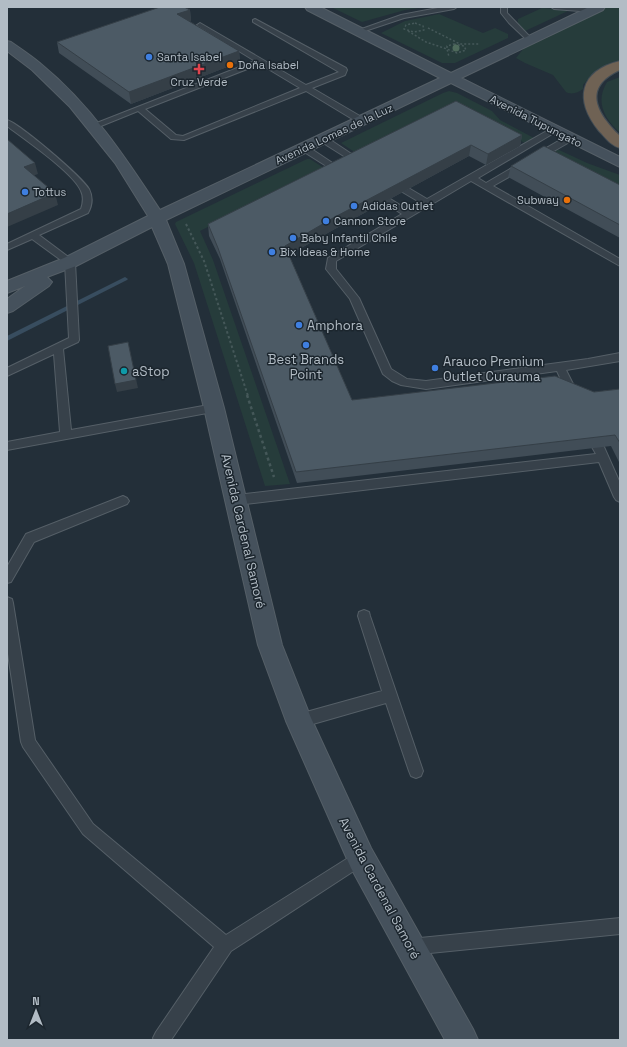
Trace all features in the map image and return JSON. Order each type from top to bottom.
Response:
[{"type":"highway","points":[[620,65],[606,71],[592,83],[589,98],[590,106],[598,120],[620,144]]},
{"type":"main road","name":"Avenida Tupungato","points":[[312,7],[620,163]]},
{"type":"main road","name":"Avenida Lomas de la Luz","points":[[7,287],[70,262],[157,218],[596,8]]},
{"type":"main road","name":"Avenida Cardenal Samoré","points":[[10,49],[56,85],[93,126],[121,161],[157,218],[176,264],[237,500],[270,645],[298,721],[361,858],[409,947],[462,1040]]},
{"type":"main road","name":"Avenida Lomas de la Luz","points":[[7,307],[70,262]]},
{"type":"lane","points":[[359,31],[403,16],[454,7]]},
{"type":"lane","points":[[505,7],[504,13],[511,22],[530,40]]},
{"type":"lane","points":[[554,7],[596,8]]},
{"type":"lane","points":[[139,108],[174,137],[184,138],[339,75],[343,70],[255,21]]},
{"type":"lane","points":[[200,25],[307,87],[362,121]]},
{"type":"lane","points":[[93,126],[261,61]]},
{"type":"lane","points":[[7,122],[74,176],[85,189],[88,204],[86,211],[7,247]]},
{"type":"lane","points":[[555,130],[408,214],[331,260],[330,264],[335,274],[354,298],[387,371],[396,380],[411,384],[426,385],[620,357]]},
{"type":"lane","points":[[487,186],[570,138]]},
{"type":"lane","points":[[323,139],[367,166]]},
{"type":"lane","points":[[304,148],[348,176]]},
{"type":"lane","points":[[472,178],[620,263]]},
{"type":"lane","points":[[387,179],[427,203]]},
{"type":"lane","points":[[368,188],[408,214]]},
{"type":"lane","points":[[7,372],[74,340],[70,262],[33,235]]},
{"type":"lane","points":[[58,347],[66,435]]},
{"type":"lane","points":[[560,366],[574,397]]},
{"type":"lane","points":[[7,446],[214,408]]},
{"type":"lane","points":[[237,500],[601,452],[620,497]]},
{"type":"lane","points":[[7,578],[30,538],[123,501]]},
{"type":"lane","points":[[7,603],[28,742],[88,829],[225,945]]},
{"type":"lane","points":[[364,616],[416,771]]},
{"type":"lane","points":[[298,721],[390,695]]},
{"type":"lane","points":[[162,1038],[225,945],[361,858]]},
{"type":"lane","points":[[409,947],[620,926]]},
{"type":"path","points":[[423,26],[444,35],[460,44],[466,47],[464,51],[454,52],[447,48],[451,44],[460,44],[482,44]]},
{"type":"path","points":[[185,221],[204,261],[280,495]]},
{"type":"green space","points":[[331,7],[425,7],[405,10],[362,22]]},
{"type":"green space","points":[[604,7],[620,7],[620,60],[608,64],[595,72],[583,85],[583,89],[577,92],[568,93],[553,75],[516,58],[524,48],[549,37]]},
{"type":"green space","points":[[542,8],[570,10],[525,31],[518,25],[518,19]]},
{"type":"green space","points":[[439,14],[483,33],[495,28],[508,34],[508,38],[455,63],[442,63],[381,33],[405,21]]},
{"type":"green space","points":[[620,77],[620,133],[606,116],[603,109],[602,96],[603,89],[607,82]]},
{"type":"green space","points":[[449,91],[457,93],[492,111],[500,120],[534,138],[525,143],[452,106],[356,153],[341,143],[443,93]]},
{"type":"green space","points":[[557,149],[587,163],[620,175],[620,193],[547,155]]},
{"type":"green space","points":[[307,159],[310,159],[324,168],[200,231],[213,260],[290,484],[265,486],[194,263],[175,224],[176,222]]},
{"type":"building","name":"Santa Isabel","points":[[160,7],[184,7],[190,10],[177,14],[239,51],[129,92],[57,42]]},
{"type":"building","points":[[456,101],[522,135],[488,154],[471,145],[333,218],[285,246],[352,400],[555,376],[594,392],[620,389],[620,443],[615,435],[296,472],[218,248],[208,224]]},
{"type":"building","name":"Tottus","points":[[7,139],[35,163],[24,167],[55,193],[7,214]]},
{"type":"building","points":[[544,146],[620,185],[620,225],[511,166]]},
{"type":"building","name":"aStop","points":[[128,342],[136,380],[115,384],[108,346]]},
{"type":"waterway","points":[[7,339],[125,279]]},
{"type":"place","name":"Santa Isabel","points":[[149,57]]},
{"type":"place","name":"Doña Isabel","points":[[230,65]]},
{"type":"place","name":"Cruz Verde","points":[[199,69]]},
{"type":"place","name":"Tottus","points":[[25,192]]},
{"type":"place","name":"Subway","points":[[567,200]]},
{"type":"place","name":"Adidas Outlet","points":[[354,206]]},
{"type":"place","name":"Cannon Store","points":[[326,221]]},
{"type":"place","name":"Baby Infantil Chile","points":[[293,238]]},
{"type":"place","name":"Bix Ideas & Home","points":[[272,252]]},
{"type":"place","name":"Amphora","points":[[299,325]]},
{"type":"place","name":"Best Brands Point","points":[[306,345]]},
{"type":"place","name":"Arauco Premium Outlet Curauma","points":[[435,368]]},
{"type":"place","name":"aStop","points":[[124,371]]}]
